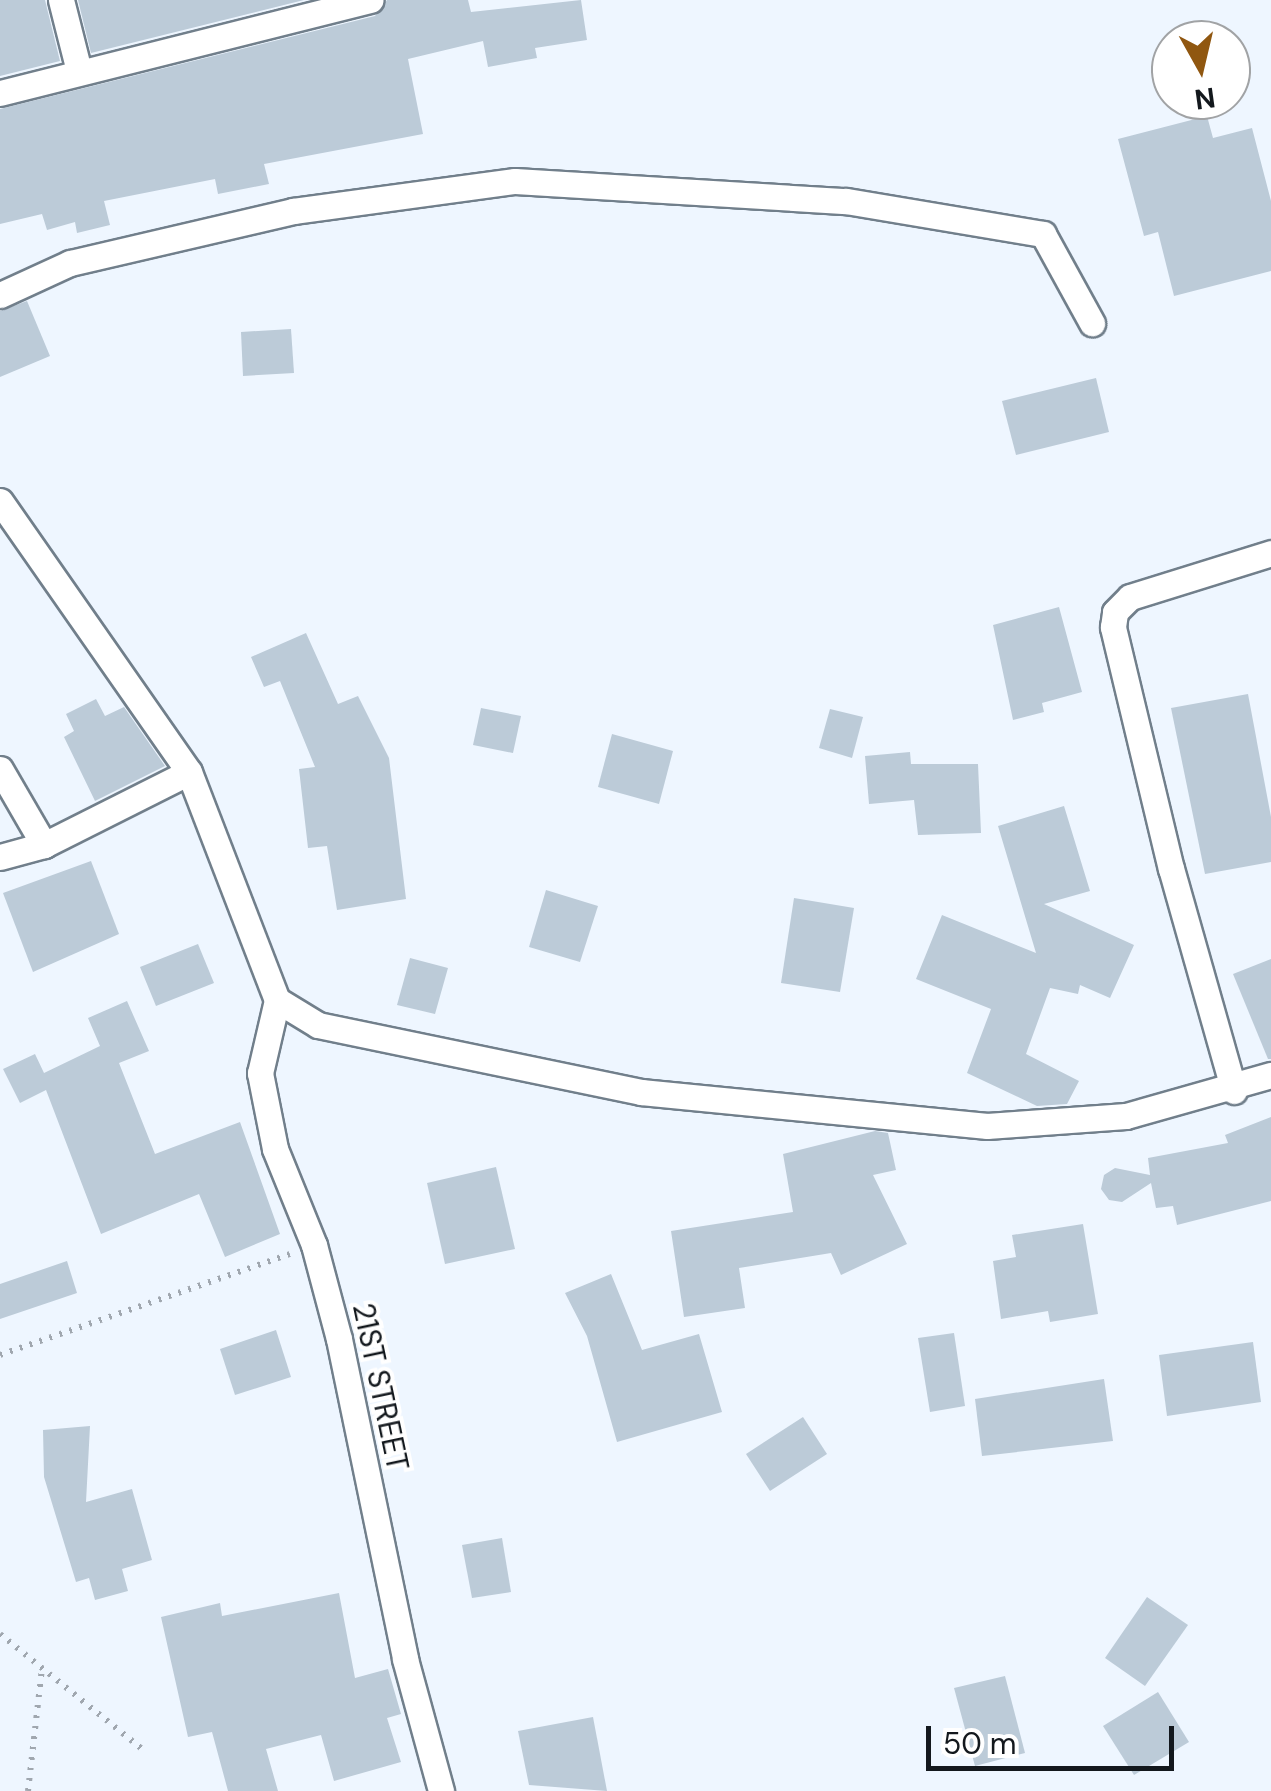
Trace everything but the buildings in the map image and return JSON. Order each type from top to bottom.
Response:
[{"type":"street","points":[[60,0],[79,72]]},
{"type":"street","points":[[0,93],[333,4],[371,0]]},
{"type":"street","points":[[0,295],[70,262],[293,211],[515,181],[846,201],[1043,234],[1092,322]]},
{"type":"street","points":[[0,501],[188,772],[277,1000],[318,1025],[395,1045],[641,1092],[988,1126],[1126,1116],[1234,1091],[1271,1075]]},
{"type":"street","points":[[1234,1091],[1170,869],[1114,627],[1115,612],[1130,597],[1271,553]]},
{"type":"street","points":[[0,769],[44,844]]},
{"type":"street","points":[[0,857],[44,844],[188,772]]},
{"type":"street","name":"21ST STREET","points":[[277,1000],[260,1072],[276,1149],[314,1246],[405,1659],[442,1791]]},
{"type":"path","points":[[0,1355],[314,1246]]},
{"type":"path","points":[[0,1634],[142,1750]]},
{"type":"path","points":[[28,1791],[42,1668]]}]
